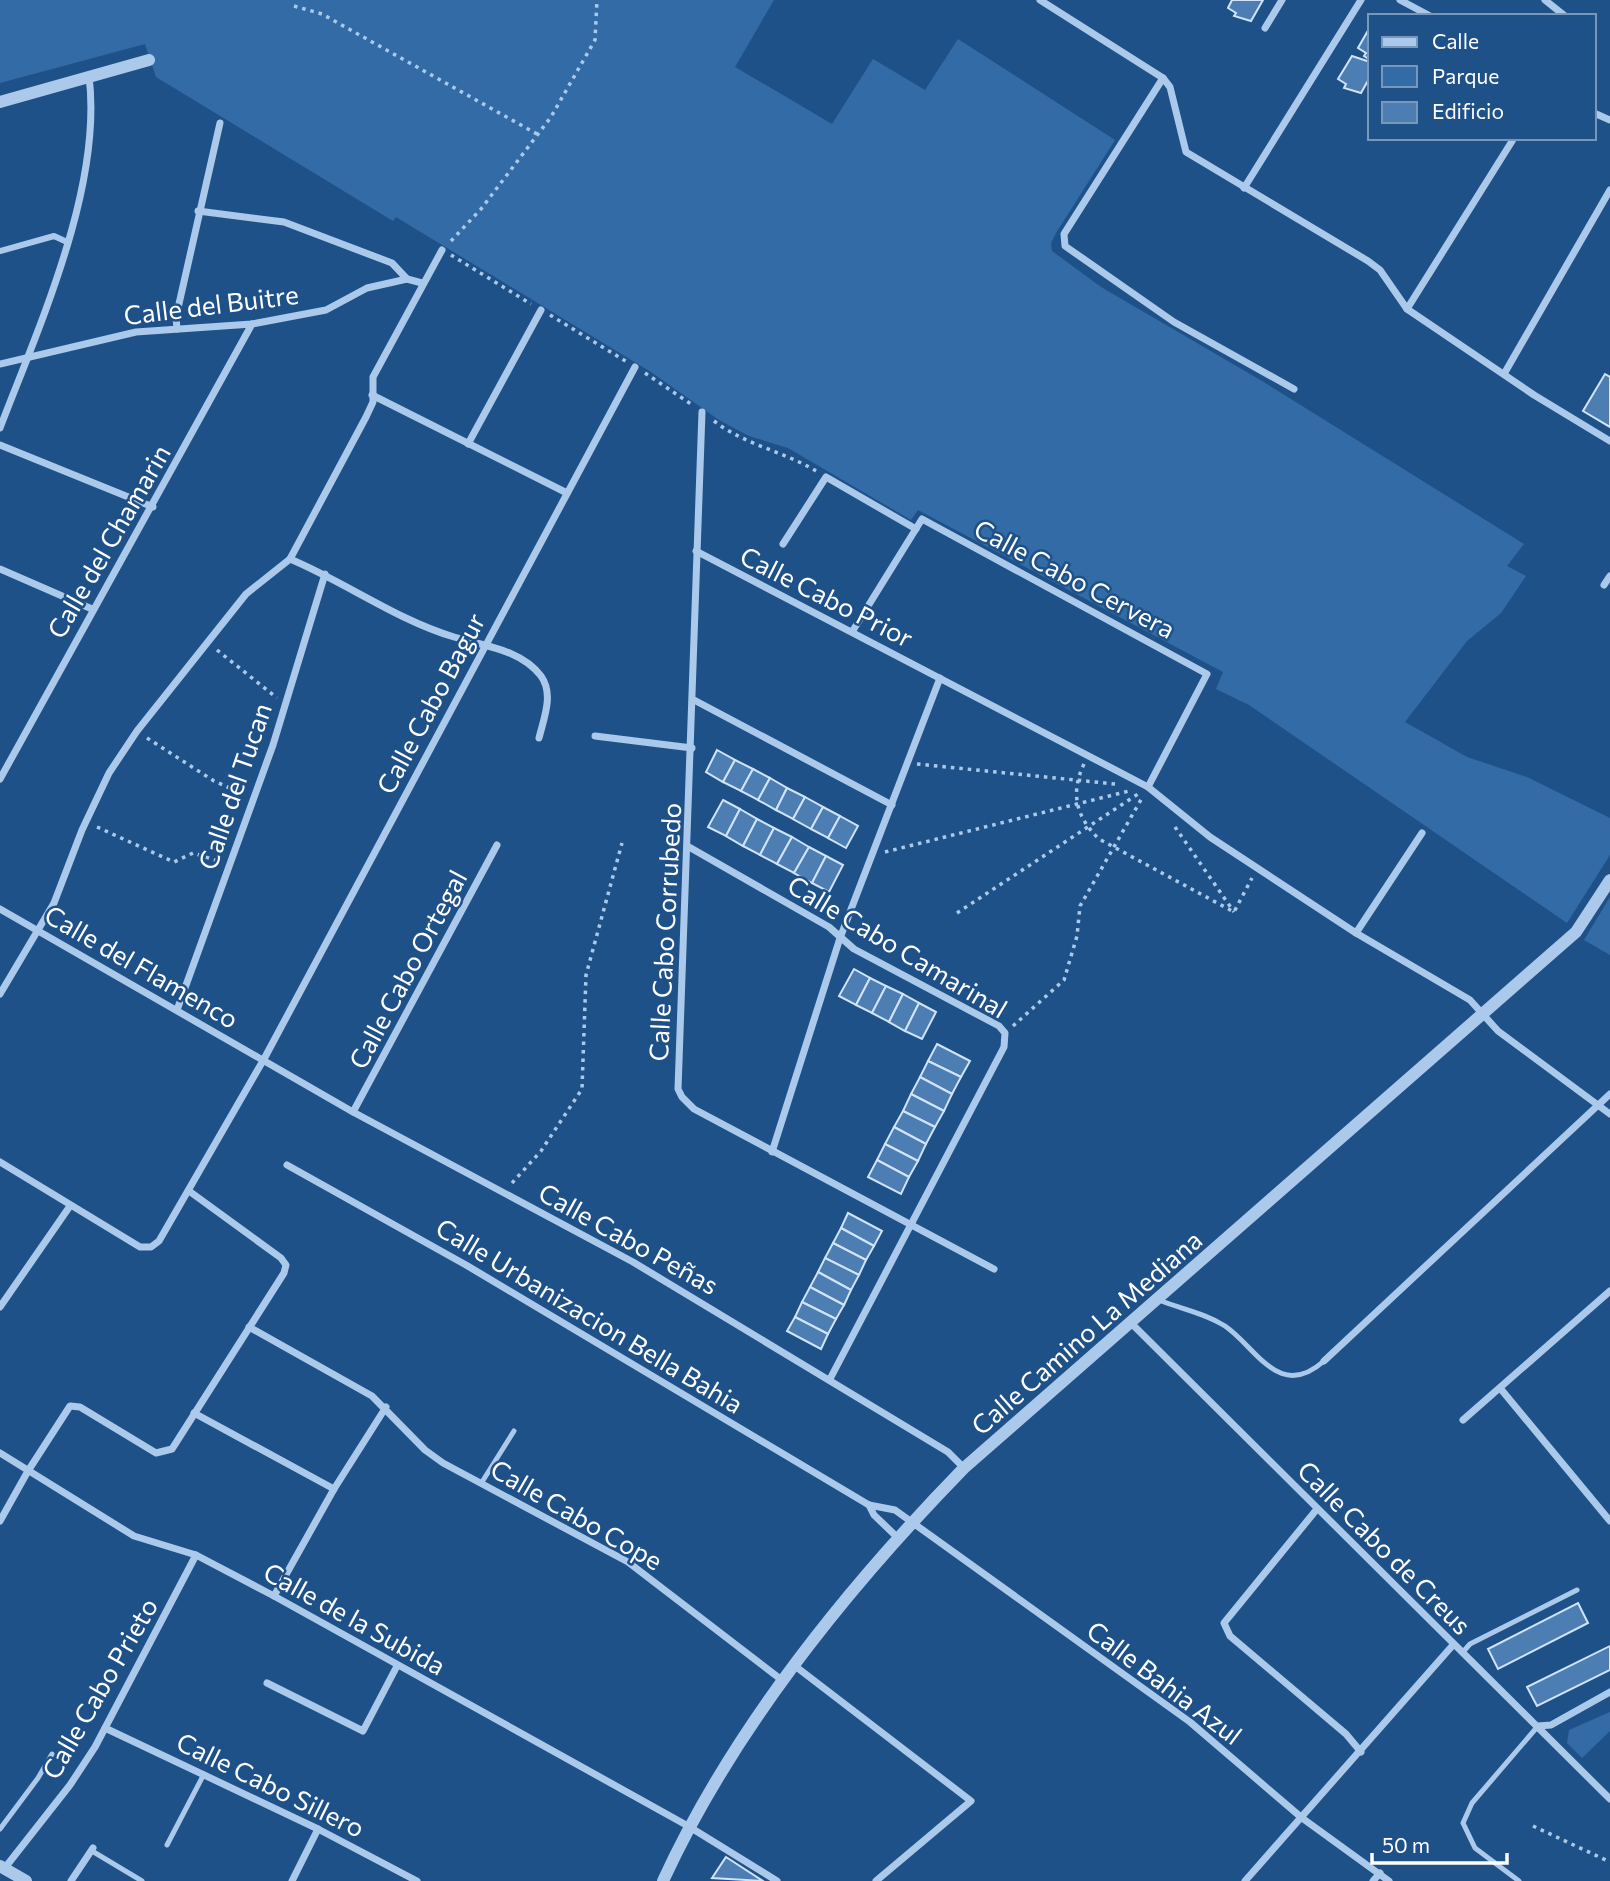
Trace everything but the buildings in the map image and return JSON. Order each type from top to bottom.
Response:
[{"type":"street","points":[[1040,0],[1163,78],[1170,87],[1186,152],[1380,270],[1407,309],[1503,374],[1610,441]]},
{"type":"street","points":[[1265,28],[1282,0]]},
{"type":"street","points":[[1244,188],[1361,0]]},
{"type":"street","points":[[1400,0],[1425,14]]},
{"type":"street","points":[[1545,0],[1562,14]]},
{"type":"street","points":[[0,102],[149,60]]},
{"type":"street","points":[[0,428],[68,242],[86,167],[92,96],[89,75]]},
{"type":"street","points":[[1163,78],[1064,234],[1065,246],[1174,322],[1294,389]]},
{"type":"street","points":[[177,329],[176,317],[198,211],[220,123]]},
{"type":"street","points":[[1407,309],[1513,140]]},
{"type":"street","points":[[1503,374],[1610,190]]},
{"type":"street","points":[[198,211],[284,222],[391,263],[407,279]]},
{"type":"street","points":[[0,251],[54,236],[68,242]]},
{"type":"street","points":[[0,993],[54,903],[86,821],[109,773],[137,731],[246,594],[289,559],[366,417],[373,402],[373,377],[442,250]]},
{"type":"street","name":"Calle del Buitre","points":[[0,364],[135,332],[252,324],[326,310],[367,288],[407,279],[422,283]]},
{"type":"street","points":[[468,444],[541,310]]},
{"type":"street","name":"Calle del Chamarin","points":[[0,779],[92,608],[153,507],[252,324]]},
{"type":"street","name":"Calle Cabo Bagur","points":[[70,1206],[146,1248],[159,1241],[264,1059],[635,367]]},
{"type":"street","points":[[372,395],[567,493]]},
{"type":"street","name":"Calle Cabo Corrubedo","points":[[702,412],[689,847],[678,1089],[694,1109],[994,1269]]},
{"type":"street","points":[[0,445],[153,507]]},
{"type":"street","points":[[783,544],[826,477],[916,529],[852,632]]},
{"type":"street","name":"Calle Cabo Cervera","points":[[916,529],[922,519],[1207,674],[1148,787]]},
{"type":"street","name":"Calle Cabo Prior","points":[[696,551],[1148,787],[1210,837],[1356,933],[1470,1000],[1498,1031],[1610,1114]]},
{"type":"street","points":[[289,559],[429,626],[527,663],[542,677],[548,696],[540,738]]},
{"type":"street","points":[[0,569],[92,608]]},
{"type":"street","name":"Calle del Tucan","points":[[177,1010],[254,798],[325,574]]},
{"type":"street","points":[[1604,585],[1610,576]]},
{"type":"street","points":[[772,1152],[840,938],[940,678]]},
{"type":"street","points":[[694,701],[892,805]]},
{"type":"street","points":[[595,736],[692,748]]},
{"type":"street","points":[[1356,933],[1422,834]]},
{"type":"street","name":"Calle Cabo Ortegal","points":[[353,1112],[497,845]]},
{"type":"street","name":"Calle Cabo Camarinal","points":[[689,847],[829,927],[854,948],[999,1026],[1005,1033],[1004,1047],[830,1379]]},
{"type":"street","name":"Calle Camino La Mediana","points":[[663,1881],[688,1826],[722,1769],[783,1681],[912,1522],[964,1468],[1132,1324],[1576,932],[1610,880]]},
{"type":"street","name":"Calle del Flamenco","points":[[0,909],[264,1059]]},
{"type":"street","name":"Calle Cabo Peñas","points":[[264,1059],[353,1112],[633,1262],[948,1452],[964,1468]]},
{"type":"street","points":[[1324,1361],[1610,1094]]},
{"type":"street","points":[[0,1162],[70,1206],[0,1307]]},
{"type":"street","name":"Calle Urbanizacion Bella Bahia","points":[[287,1165],[466,1265],[869,1505],[895,1510],[912,1522]]},
{"type":"street","points":[[0,1521],[28,1471],[71,1406],[80,1406],[160,1454],[172,1449],[286,1265],[274,1252],[189,1191]]},
{"type":"street","points":[[1463,1420],[1610,1291]]},
{"type":"street","name":"Calle Cabo de Creus","points":[[1132,1324],[1610,1799]]},
{"type":"street","name":"Calle Cabo Cope","points":[[249,1327],[386,1408],[425,1450],[628,1562],[783,1681]]},
{"type":"street","points":[[1500,1388],[1610,1521]]},
{"type":"street","points":[[274,1596],[334,1489],[386,1408]]},
{"type":"street","points":[[194,1413],[334,1489]]},
{"type":"street","name":"Calle de la Subida","points":[[0,1453],[134,1536],[196,1555],[274,1596],[688,1826],[777,1881]]},
{"type":"street","name":"Calle Urbanizacion Bella Bahia","points":[[869,1505],[874,1515],[898,1538]]},
{"type":"street","points":[[1317,1509],[1224,1623],[1230,1636],[1346,1734],[1362,1752]]},
{"type":"street","name":"Calle Bahia Azul","points":[[912,1522],[1190,1722],[1302,1818],[1389,1881]]},
{"type":"street","name":"Calle Cabo Prieto","points":[[2,1867],[70,1785],[105,1728],[196,1555]]},
{"type":"street","points":[[1245,1881],[1362,1752],[1453,1645]]},
{"type":"street","points":[[267,1683],[363,1731],[397,1666]]},
{"type":"street","points":[[795,1667],[971,1801],[876,1881]]},
{"type":"street","points":[[1538,1726],[1551,1725],[1610,1692]]},
{"type":"street","name":"Calle Cabo Sillero","points":[[105,1728],[318,1829],[417,1881]]},
{"type":"street","points":[[292,1881],[318,1829]]},
{"type":"street","points":[[71,1881],[92,1850]]},
{"type":"street","points":[[2,1867],[26,1881]]},
{"type":"street","points":[[1373,1881],[1380,1873]]},
{"type":"lane","points":[[1158,1300],[1206,1315],[1227,1327],[1259,1360],[1281,1373],[1305,1373],[1324,1361]]},
{"type":"lane","points":[[482,1482],[514,1431]]},
{"type":"lane","points":[[1462,1653],[1470,1644],[1577,1590]]},
{"type":"lane","points":[[1519,1881],[1475,1848],[1463,1824],[1472,1803],[1538,1726]]},
{"type":"lane","points":[[0,1829],[38,1778],[52,1754]]},
{"type":"lane","points":[[167,1845],[204,1774]]},
{"type":"lane","points":[[92,1850],[142,1881]]},
{"type":"path","points":[[442,250],[481,209],[537,134],[595,40],[597,0]]},
{"type":"path","points":[[294,6],[322,14],[537,134]]},
{"type":"path","points":[[208,642],[285,705]]},
{"type":"path","points":[[137,731],[214,781],[254,798]]},
{"type":"path","points":[[1088,756],[1076,780],[1077,802],[1087,828],[1099,839],[1234,912]]},
{"type":"path","points":[[908,764],[1148,787]]},
{"type":"path","points":[[873,855],[1077,802],[1148,787]]},
{"type":"path","points":[[957,913],[1148,787]]},
{"type":"path","points":[[1005,1033],[1064,980],[1077,936],[1080,905],[1148,787]]},
{"type":"path","points":[[86,821],[174,862],[193,853],[229,865]]},
{"type":"path","points":[[1172,821],[1234,912]]},
{"type":"path","points":[[503,1192],[541,1151],[582,1089],[586,975],[622,843]]},
{"type":"path","points":[[1234,912],[1258,868]]},
{"type":"path","points":[[1532,1826],[1610,1862]]},
{"type":"green space","points":[[0,0],[774,0],[735,67],[832,124],[873,59],[925,90],[958,39],[1115,140],[1056,233],[1051,243],[1052,251],[1101,287],[1262,381],[1524,544],[1507,566],[1526,576],[1501,613],[1467,641],[1405,722],[1467,757],[1527,777],[1610,818],[1610,855],[1567,923],[1249,705],[1216,689],[1223,672],[918,510],[911,520],[788,448],[749,436],[719,420],[651,372],[396,217],[393,221],[156,77],[145,44],[0,83]]},
{"type":"green space","points":[[1610,897],[1610,955],[1584,940]]},
{"type":"green space","points":[[1610,1712],[1610,1731],[1582,1758],[1567,1743],[1569,1730]]}]
